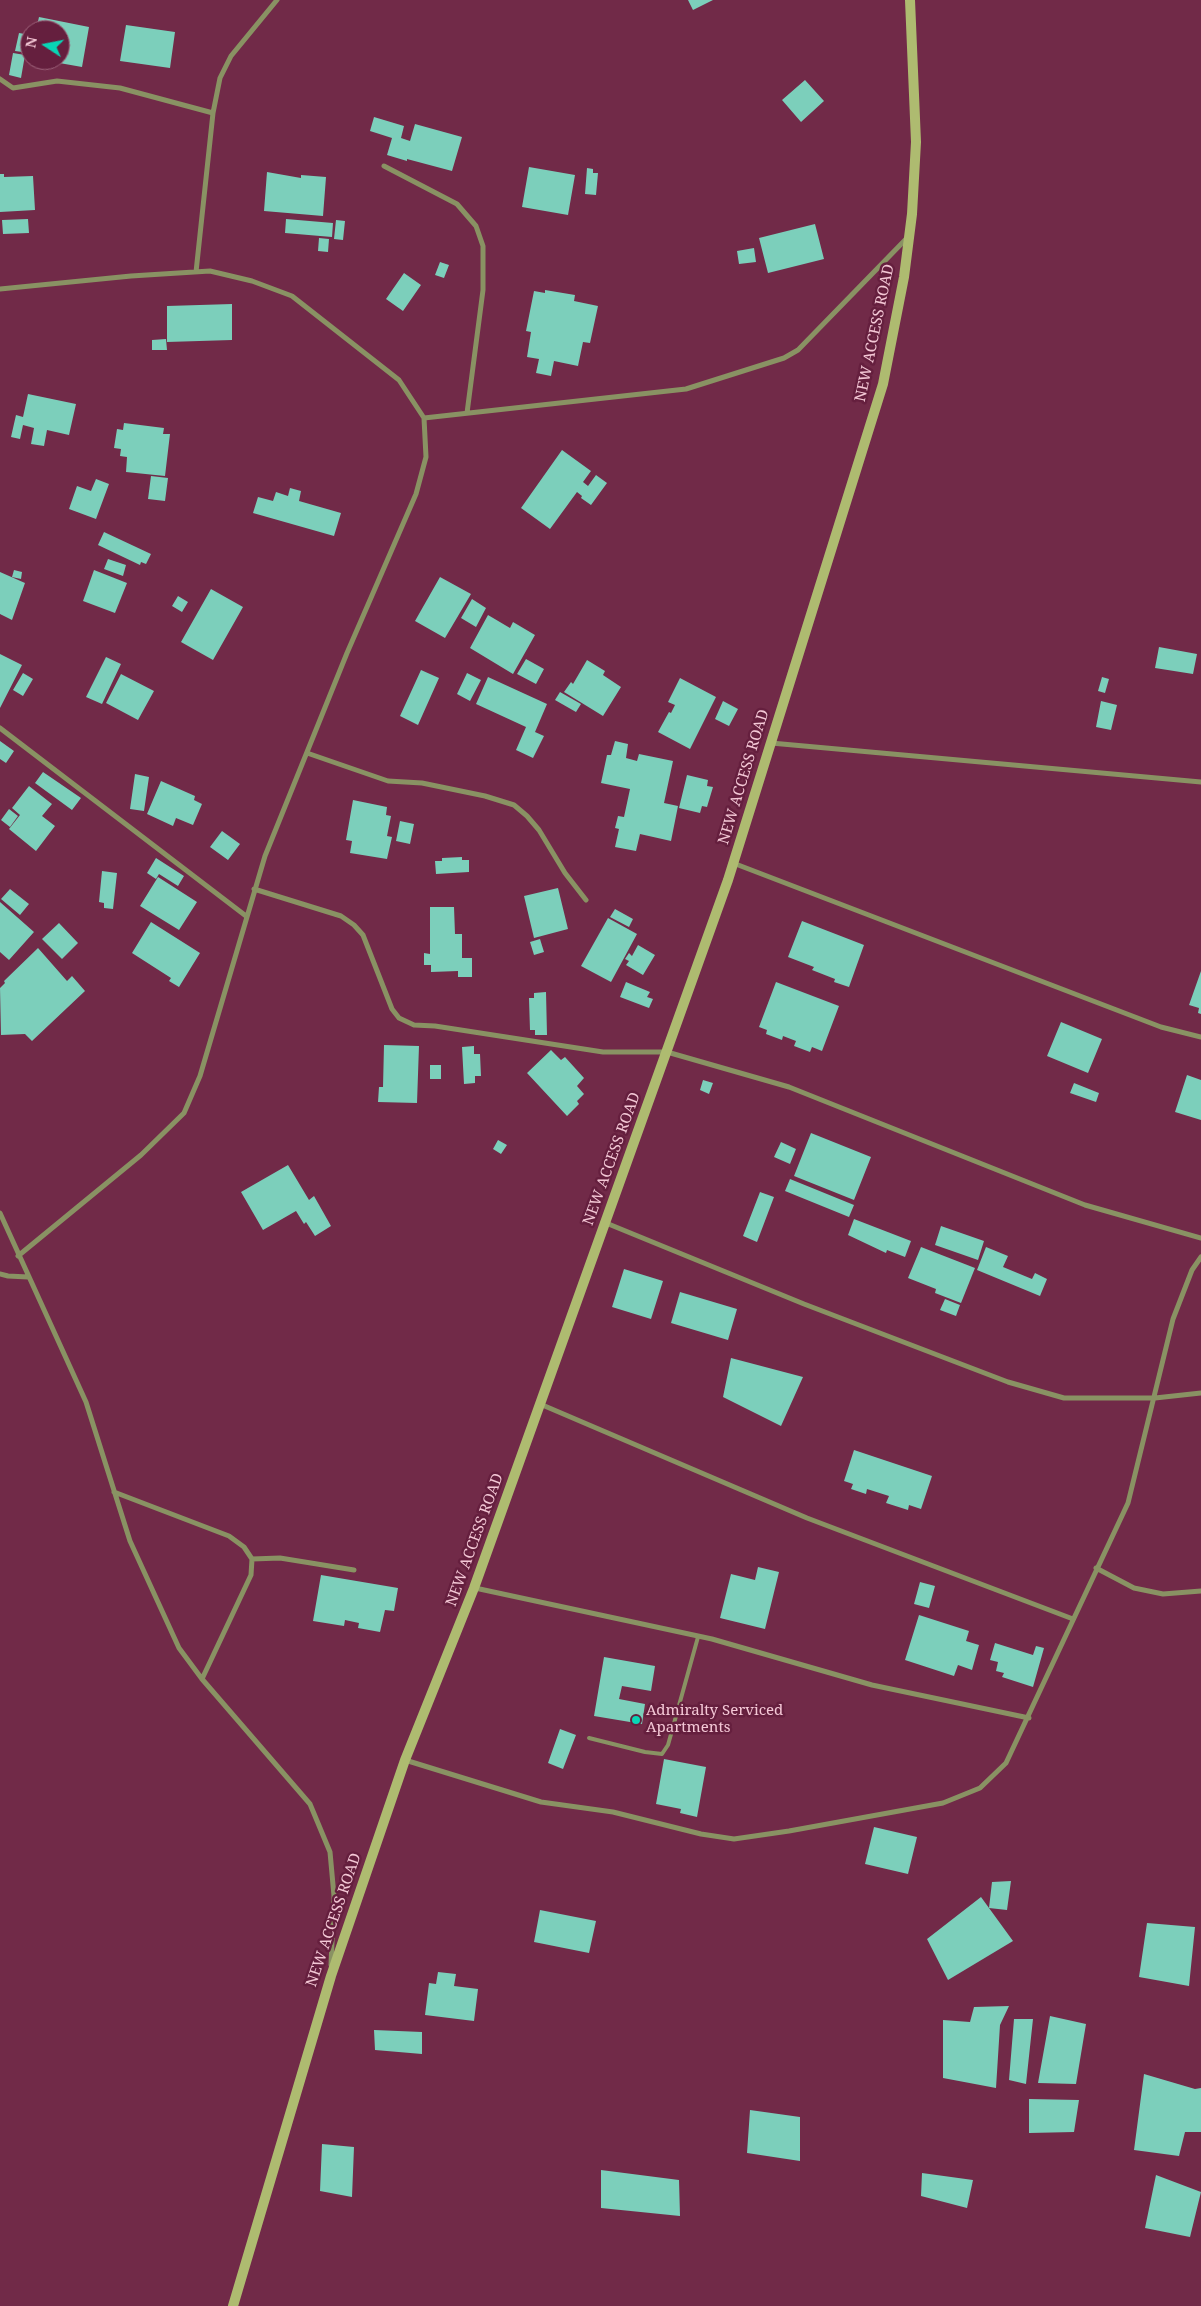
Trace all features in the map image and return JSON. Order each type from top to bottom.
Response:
[{"type":"main road","name":"NEW ACCESS ROAD","points":[[233,2306],[331,1976],[405,1760],[474,1588],[606,1223],[733,863],[883,384],[904,277],[916,142],[910,0]]},
{"type":"street","points":[[196,272],[214,113],[220,78],[231,56],[277,0]]},
{"type":"street","points":[[0,79],[13,88],[56,81],[120,88],[214,113]]},
{"type":"street","points":[[384,166],[456,204],[476,226],[483,246],[483,290],[467,413]]},
{"type":"street","points":[[424,418],[686,389],[784,358],[798,350],[909,235]]},
{"type":"street","points":[[0,288],[210,271],[252,281],[292,296],[399,380],[424,418],[426,457],[416,494],[307,753],[254,889],[200,1076],[184,1113],[141,1155],[18,1256]]},
{"type":"street","points":[[0,728],[246,916]]},
{"type":"street","points":[[770,743],[1201,782]]},
{"type":"street","points":[[307,753],[388,781],[422,783],[485,796],[514,806],[540,830],[565,873],[586,900]]},
{"type":"street","points":[[733,863],[1160,1027],[1201,1037]]},
{"type":"street","points":[[254,889],[341,916],[354,925],[363,935],[392,1009],[399,1018],[414,1025],[435,1026],[602,1052],[667,1052],[789,1087],[1085,1205],[1201,1238]]},
{"type":"street","points":[[0,1214],[86,1402],[130,1541],[179,1648],[202,1679],[310,1804],[330,1852],[334,1896],[331,1976]]},
{"type":"street","points":[[606,1223],[813,1308],[1008,1382],[1064,1398],[1154,1398],[1201,1393]]},
{"type":"street","points":[[405,1760],[541,1802],[613,1812],[701,1834],[734,1839],[943,1803],[980,1788],[1006,1763],[1029,1718],[1096,1568],[1128,1504],[1173,1319],[1192,1270],[1201,1258]]},
{"type":"street","points":[[0,1274],[28,1277]]},
{"type":"street","points":[[540,1404],[807,1518],[1073,1619]]},
{"type":"street","points":[[114,1492],[229,1536],[244,1547],[252,1559],[251,1575],[202,1679]]},
{"type":"street","points":[[252,1559],[280,1558],[354,1570]]},
{"type":"street","points":[[1096,1568],[1134,1588],[1162,1594],[1201,1591]]},
{"type":"street","points":[[474,1588],[698,1637],[872,1685],[1029,1718]]},
{"type":"lane","points":[[589,1738],[645,1752],[662,1754],[668,1745],[698,1637]]},
{"type":"building","points":[[688,0],[713,0],[693,10]]},
{"type":"building","points":[[39,17],[54,20],[38,20]]},
{"type":"building","points":[[70,23],[89,27],[82,67],[70,65]]},
{"type":"building","points":[[126,25],[175,32],[170,68],[120,61]]},
{"type":"building","points":[[19,33],[20,33],[20,52],[15,51]]},
{"type":"building","points":[[13,53],[20,54],[20,70],[22,70],[21,78],[9,75]]},
{"type":"building","points":[[805,80],[824,101],[801,122],[782,100]]},
{"type":"building","points":[[374,117],[404,126],[401,138],[410,141],[415,124],[462,137],[452,171],[387,155],[392,138],[370,131]]},
{"type":"building","points":[[529,167],[575,175],[568,215],[522,207]]},
{"type":"building","points":[[587,168],[593,169],[593,173],[598,173],[596,195],[585,194]]},
{"type":"building","points":[[267,172],[301,178],[301,175],[326,177],[323,216],[264,211]]},
{"type":"building","points":[[0,174],[4,174],[4,177],[33,176],[35,210],[0,212]]},
{"type":"building","points":[[28,219],[29,233],[3,234],[2,220]]},
{"type":"building","points":[[286,219],[333,223],[332,237],[285,233]]},
{"type":"building","points":[[336,220],[345,221],[343,240],[334,239]]},
{"type":"building","points":[[815,224],[824,259],[768,273],[759,238]]},
{"type":"building","points":[[319,238],[329,239],[328,252],[318,251]]},
{"type":"building","points":[[754,248],[756,262],[739,264],[737,251]]},
{"type":"building","points":[[440,262],[449,265],[444,278],[435,275]]},
{"type":"building","points":[[404,273],[421,285],[403,311],[386,299]]},
{"type":"building","points":[[545,290],[575,295],[574,301],[598,306],[590,343],[583,342],[578,366],[554,361],[551,376],[536,373],[539,359],[527,357],[531,332],[526,331],[534,291],[545,293]]},
{"type":"building","points":[[232,304],[232,340],[167,342],[167,306]]},
{"type":"building","points":[[166,339],[167,350],[152,350],[152,340]]},
{"type":"building","points":[[28,394],[76,404],[69,435],[47,430],[44,446],[31,444],[34,428],[23,425],[20,439],[11,437],[16,415],[23,417]]},
{"type":"building","points":[[124,423],[164,428],[163,434],[170,434],[165,476],[126,472],[127,457],[120,456],[121,449],[114,448],[117,429],[123,430]]},
{"type":"building","points":[[562,450],[591,471],[583,482],[588,486],[596,475],[607,483],[591,505],[581,498],[582,496],[577,492],[550,529],[521,508]]},
{"type":"building","points":[[151,476],[168,478],[165,501],[148,499]]},
{"type":"building","points":[[96,479],[109,484],[96,519],[69,509],[77,486],[91,491]]},
{"type":"building","points":[[290,488],[301,491],[299,501],[341,513],[334,536],[253,513],[258,497],[273,501],[276,492],[288,496]]},
{"type":"building","points":[[104,532],[151,554],[146,564],[141,562],[140,565],[98,545]]},
{"type":"building","points":[[108,559],[126,565],[123,576],[104,569]]},
{"type":"building","points":[[14,570],[22,572],[21,579],[12,577]]},
{"type":"building","points":[[94,570],[127,583],[115,613],[83,601]]},
{"type":"building","points":[[0,572],[25,583],[12,620],[0,614]]},
{"type":"building","points":[[440,577],[471,594],[445,638],[415,621]]},
{"type":"building","points":[[211,589],[243,607],[213,660],[181,642]]},
{"type":"building","points":[[178,596],[188,602],[182,612],[172,606]]},
{"type":"building","points":[[472,599],[486,608],[476,627],[461,618]]},
{"type":"building","points":[[488,615],[510,628],[513,622],[535,635],[513,674],[470,648]]},
{"type":"building","points":[[1159,647],[1197,654],[1193,674],[1155,668]]},
{"type":"building","points":[[0,654],[22,665],[0,708]]},
{"type":"building","points":[[106,657],[121,664],[102,704],[86,697]]},
{"type":"building","points":[[526,659],[544,669],[536,684],[517,674]]},
{"type":"building","points":[[587,660],[605,671],[603,675],[621,687],[603,716],[564,692],[571,682],[573,684]]},
{"type":"building","points":[[421,670],[439,678],[418,725],[400,716]]},
{"type":"building","points":[[23,673],[33,679],[23,696],[13,690]]},
{"type":"building","points":[[467,673],[481,680],[470,701],[457,694]]},
{"type":"building","points":[[121,674],[154,691],[138,720],[106,703]]},
{"type":"building","points":[[488,677],[547,704],[535,732],[544,736],[533,758],[516,750],[526,727],[476,704]]},
{"type":"building","points":[[1102,677],[1109,679],[1105,693],[1098,691]]},
{"type":"building","points":[[680,678],[716,697],[690,749],[658,732],[675,705],[668,702]]},
{"type":"building","points":[[560,692],[581,704],[576,712],[555,700]]},
{"type":"building","points":[[723,701],[738,709],[729,726],[715,719]]},
{"type":"building","points":[[1101,701],[1117,705],[1111,730],[1096,727]]},
{"type":"building","points":[[0,741],[14,751],[6,763],[0,759]]},
{"type":"building","points":[[615,741],[628,744],[626,758],[637,761],[639,754],[673,761],[664,803],[678,806],[671,841],[640,834],[636,851],[615,847],[619,829],[615,828],[618,816],[624,817],[630,789],[601,783],[607,755],[611,755]]},
{"type":"building","points":[[43,772],[81,798],[72,810],[35,783]]},
{"type":"building","points":[[135,774],[149,777],[144,811],[130,809]]},
{"type":"building","points":[[687,775],[708,780],[707,786],[713,787],[707,807],[702,806],[700,813],[679,808]]},
{"type":"building","points":[[161,781],[195,796],[194,800],[202,804],[193,825],[176,818],[173,826],[147,814]]},
{"type":"building","points":[[29,786],[52,804],[42,816],[55,826],[36,851],[9,829],[20,815],[12,808]]},
{"type":"building","points":[[353,800],[387,807],[386,815],[391,816],[387,836],[392,837],[387,859],[350,853],[352,841],[346,840]]},
{"type":"building","points":[[9,809],[18,816],[10,827],[1,820]]},
{"type":"building","points":[[400,821],[414,824],[410,844],[396,841]]},
{"type":"building","points":[[222,831],[240,844],[228,860],[210,847]]},
{"type":"building","points":[[462,857],[462,860],[469,860],[469,872],[436,874],[435,861],[442,861],[442,858]]},
{"type":"building","points":[[156,858],[184,876],[178,886],[159,874],[156,879],[147,873]]},
{"type":"building","points":[[102,871],[117,873],[113,909],[104,908],[104,903],[99,902]]},
{"type":"building","points":[[158,877],[197,902],[179,930],[140,906]]},
{"type":"building","points":[[558,888],[568,929],[534,938],[524,896]]},
{"type":"building","points":[[10,889],[29,904],[20,915],[1,899]]},
{"type":"building","points":[[0,902],[34,932],[9,960],[0,952]]},
{"type":"building","points":[[430,907],[454,907],[455,934],[462,934],[462,958],[472,958],[472,977],[458,977],[458,971],[431,972],[431,965],[424,965],[424,953],[430,954]]},
{"type":"building","points":[[615,909],[633,919],[629,927],[610,917]]},
{"type":"building","points":[[608,918],[637,934],[611,982],[581,966]]},
{"type":"building","points":[[802,921],[864,945],[849,987],[834,982],[835,979],[812,970],[814,967],[788,957]]},
{"type":"building","points":[[151,922],[200,953],[179,987],[169,981],[171,978],[132,953]]},
{"type":"building","points":[[59,923],[78,943],[62,959],[42,939]]},
{"type":"building","points":[[540,939],[544,952],[534,955],[530,942]]},
{"type":"building","points":[[638,945],[655,955],[643,975],[626,965],[629,961],[625,959],[629,953],[632,956]]},
{"type":"building","points":[[38,948],[67,981],[72,976],[85,991],[32,1041],[25,1034],[1,1035],[0,988],[5,983],[4,981]]},
{"type":"building","points":[[1201,971],[1201,1014],[1198,1013],[1199,1008],[1189,1005]]},
{"type":"building","points":[[626,982],[650,992],[647,997],[653,999],[649,1008],[620,997]]},
{"type":"building","points":[[776,982],[839,1006],[822,1051],[812,1047],[810,1052],[794,1046],[796,1041],[783,1036],[782,1040],[766,1034],[767,1030],[759,1027]]},
{"type":"building","points":[[546,992],[547,1035],[535,1035],[535,1030],[530,1030],[529,998],[534,998],[534,993]]},
{"type":"building","points":[[1061,1022],[1102,1039],[1088,1073],[1047,1056]]},
{"type":"building","points":[[384,1045],[419,1046],[417,1103],[378,1102],[379,1087],[383,1087]]},
{"type":"building","points":[[474,1046],[474,1054],[480,1054],[481,1076],[475,1076],[475,1083],[464,1084],[462,1047]]},
{"type":"building","points":[[551,1050],[561,1060],[565,1057],[584,1078],[577,1086],[584,1094],[577,1101],[579,1104],[567,1116],[527,1073]]},
{"type":"building","points":[[430,1065],[441,1065],[441,1079],[430,1079]]},
{"type":"building","points":[[1187,1075],[1201,1080],[1201,1120],[1175,1112]]},
{"type":"building","points":[[703,1080],[713,1083],[709,1094],[700,1090]]},
{"type":"building","points":[[1074,1083],[1099,1093],[1096,1102],[1070,1093]]},
{"type":"building","points":[[811,1133],[871,1157],[854,1200],[794,1176]]},
{"type":"building","points":[[498,1140],[507,1145],[501,1154],[493,1149]]},
{"type":"building","points":[[781,1142],[796,1149],[790,1164],[774,1157]]},
{"type":"building","points":[[288,1165],[309,1200],[314,1196],[331,1226],[315,1236],[296,1211],[263,1230],[241,1192]]},
{"type":"building","points":[[790,1179],[854,1205],[849,1217],[785,1191]]},
{"type":"building","points":[[760,1192],[774,1197],[757,1242],[743,1236]]},
{"type":"building","points":[[854,1219],[911,1241],[905,1257],[887,1250],[886,1253],[848,1235]]},
{"type":"building","points":[[941,1226],[984,1241],[978,1260],[935,1245]]},
{"type":"building","points":[[921,1247],[975,1268],[961,1303],[935,1293],[936,1289],[908,1278]]},
{"type":"building","points":[[986,1247],[1008,1256],[1003,1267],[1032,1279],[1035,1273],[1047,1279],[1040,1296],[977,1270]]},
{"type":"building","points":[[624,1269],[663,1281],[651,1319],[612,1307]]},
{"type":"building","points":[[680,1292],[737,1309],[728,1340],[671,1323]]},
{"type":"building","points":[[945,1299],[960,1305],[956,1316],[940,1310]]},
{"type":"building","points":[[731,1358],[803,1377],[781,1426],[723,1397]]},
{"type":"building","points":[[854,1450],[932,1476],[921,1509],[909,1505],[908,1510],[886,1503],[889,1496],[867,1489],[866,1494],[851,1489],[853,1484],[844,1481]]},
{"type":"building","points":[[758,1567],[779,1572],[765,1629],[720,1618],[731,1574],[755,1580]]},
{"type":"building","points":[[321,1575],[398,1588],[394,1611],[385,1610],[380,1632],[358,1628],[359,1623],[345,1620],[344,1626],[313,1621]]},
{"type":"building","points":[[920,1582],[935,1586],[929,1608],[914,1604]]},
{"type":"building","points":[[919,1615],[969,1631],[966,1641],[979,1645],[972,1670],[958,1665],[954,1676],[905,1660]]},
{"type":"building","points":[[995,1643],[1033,1655],[1036,1646],[1044,1648],[1033,1687],[1002,1677],[1004,1673],[996,1671],[998,1662],[990,1660]]},
{"type":"building","points":[[604,1657],[655,1666],[651,1691],[622,1686],[619,1699],[645,1704],[642,1724],[594,1716]]},
{"type":"building","points":[[560,1729],[576,1735],[563,1769],[548,1763]]},
{"type":"building","points":[[664,1759],[706,1767],[697,1817],[680,1813],[681,1809],[656,1804]]},
{"type":"building","points":[[874,1827],[917,1837],[908,1874],[865,1864]]},
{"type":"building","points":[[1011,1881],[1007,1910],[989,1908],[992,1882]]},
{"type":"building","points":[[981,1897],[1013,1941],[948,1980],[927,1939]]},
{"type":"building","points":[[540,1910],[596,1921],[589,1953],[534,1942]]},
{"type":"building","points":[[1147,1923],[1195,1927],[1189,1986],[1139,1977]]},
{"type":"building","points":[[438,1972],[456,1974],[454,1986],[478,1989],[474,2021],[425,2015],[429,1983],[436,1984]]},
{"type":"building","points":[[1009,2006],[1000,2025],[996,2088],[943,2078],[943,2020],[970,2022],[974,2007]]},
{"type":"building","points":[[1050,2016],[1086,2024],[1076,2084],[1038,2083]]},
{"type":"building","points":[[1014,2019],[1033,2019],[1026,2084],[1009,2080]]},
{"type":"building","points":[[374,2030],[422,2032],[422,2054],[375,2050]]},
{"type":"building","points":[[1144,2074],[1195,2089],[1201,2088],[1201,2132],[1185,2132],[1179,2156],[1134,2150]]},
{"type":"building","points":[[1029,2099],[1079,2100],[1074,2132],[1029,2133]]},
{"type":"building","points":[[750,2110],[800,2117],[800,2161],[747,2153]]},
{"type":"building","points":[[322,2144],[354,2147],[352,2197],[320,2191]]},
{"type":"building","points":[[601,2170],[679,2180],[680,2216],[601,2208]]},
{"type":"building","points":[[922,2173],[973,2180],[967,2208],[921,2196]]},
{"type":"building","points":[[1156,2175],[1201,2192],[1190,2237],[1145,2228]]},
{"type":"place","name":"Admiralty Serviced Apartments","points":[[636,1720]]}]
